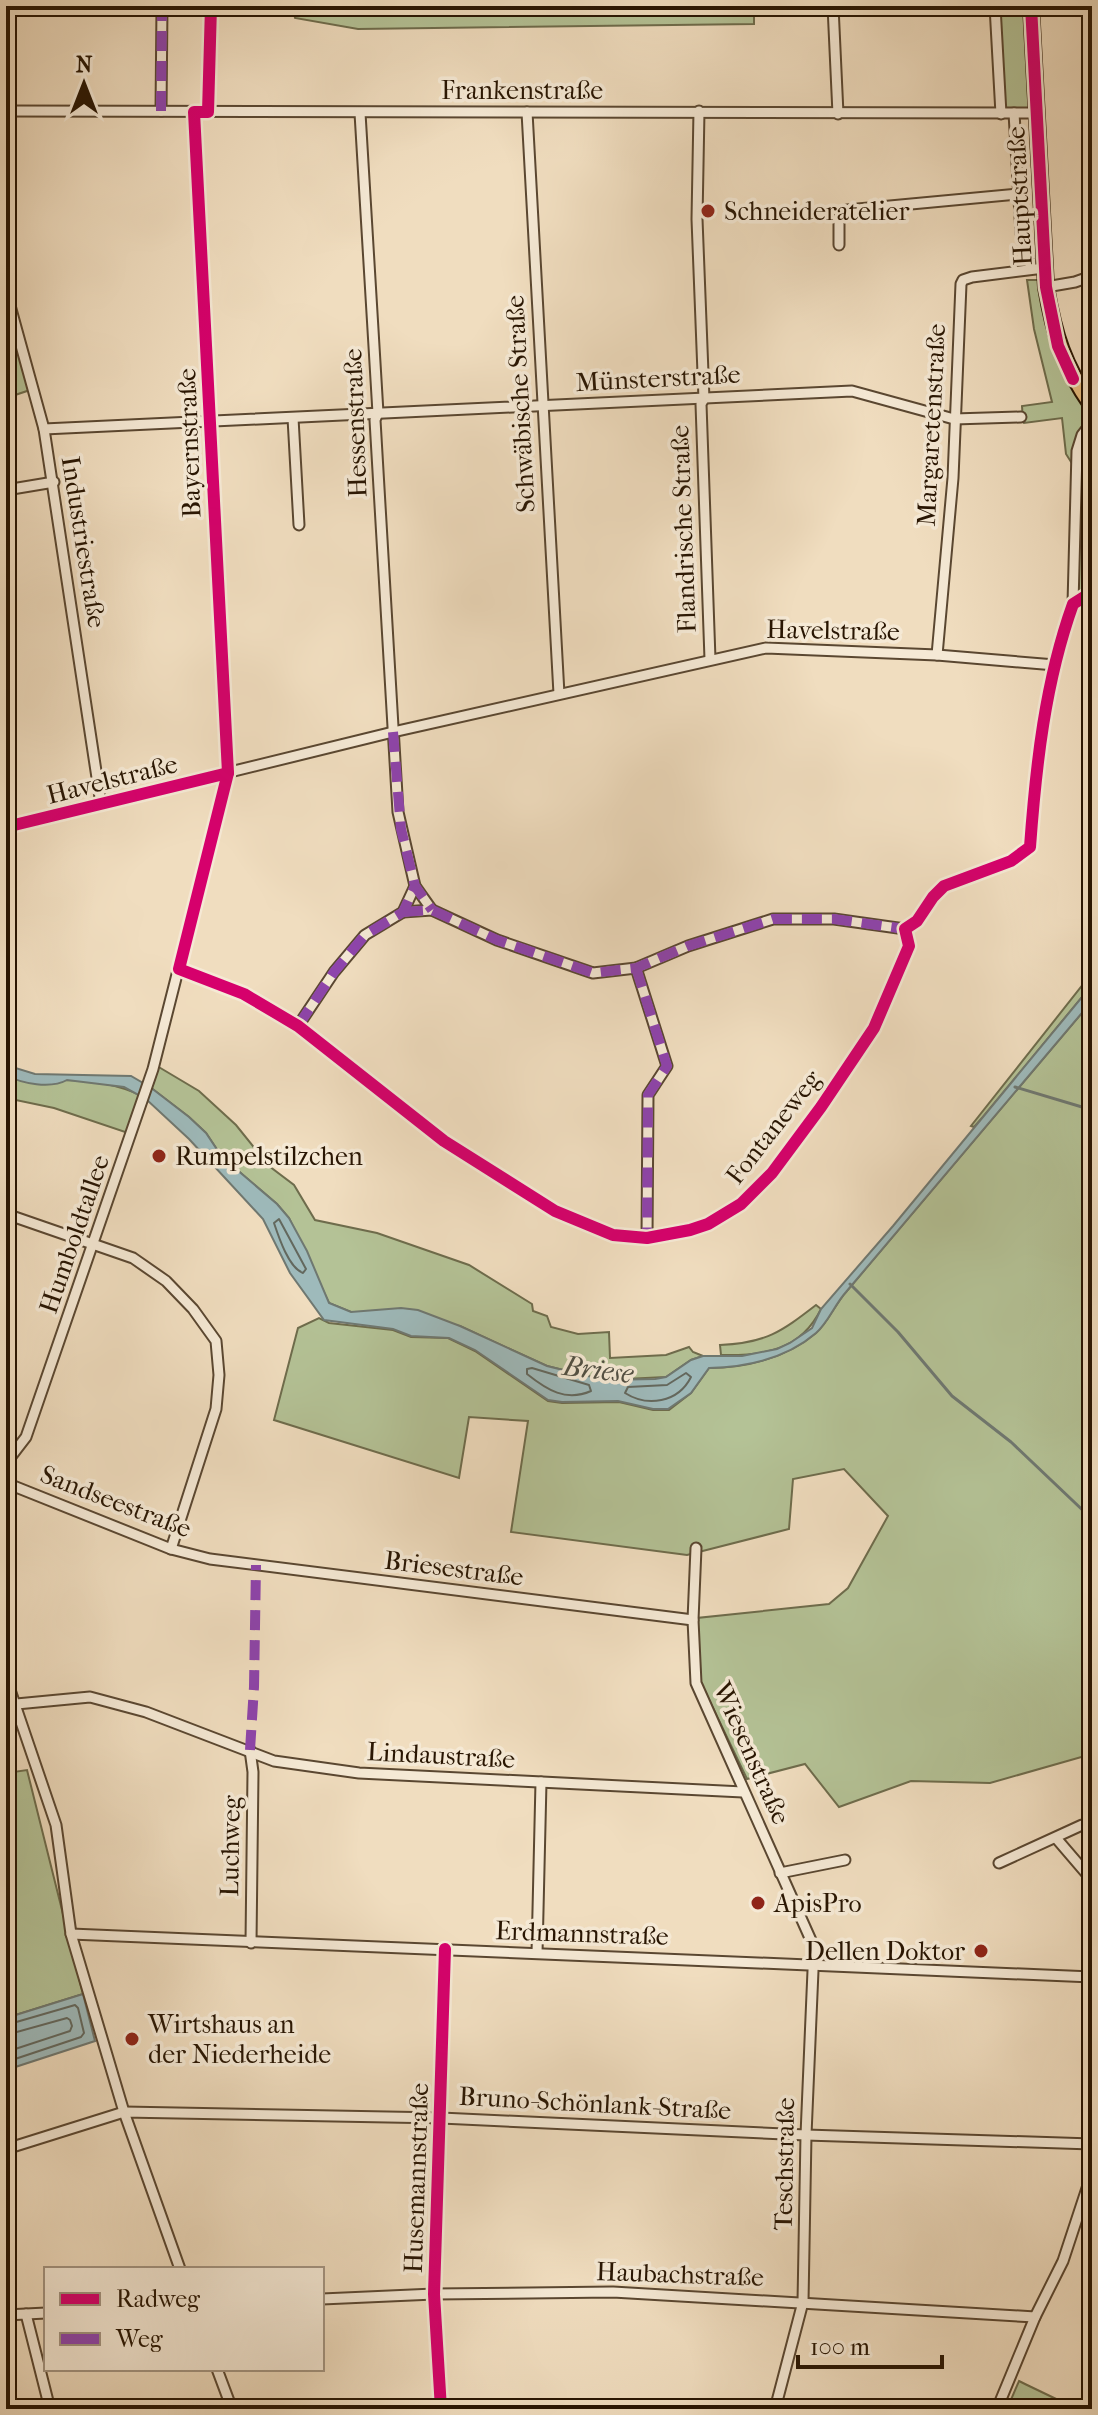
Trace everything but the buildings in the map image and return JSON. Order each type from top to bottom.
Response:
[{"type":"main road","name":"Hauptstraße","points":[[1031,6],[1037,113],[1038,268],[1046,287],[1054,331],[1064,360],[1092,406]]},
{"type":"street","points":[[161,111],[162,6]]},
{"type":"street","points":[[208,112],[211,6]]},
{"type":"street","points":[[833,6],[838,114]]},
{"type":"street","name":"Hauptstraße","points":[[995,6],[1001,114]]},
{"type":"street","name":"Frankenstraße","points":[[6,111],[1037,113]]},
{"type":"street","name":"Flandrische Straße","points":[[699,111],[697,219],[710,659]]},
{"type":"street","name":"Bayernstraße","points":[[194,112],[228,773]]},
{"type":"street","name":"Schwäbische Straße","points":[[527,112],[559,694]]},
{"type":"street","name":"Hessenstraße","points":[[360,113],[398,812],[415,886]]},
{"type":"street","name":"Hauptstraße","points":[[1014,113],[1022,242],[1038,268]]},
{"type":"street","points":[[839,245],[839,217],[847,210],[1019,194]]},
{"type":"street","name":"Margaretenstraße","points":[[937,655],[953,478],[961,284],[972,277],[1038,268]]},
{"type":"street","points":[[1046,287],[1092,276]]},
{"type":"street","name":"Industriestraße","points":[[6,291],[44,429],[54,482],[101,804]]},
{"type":"street","name":"Münsterstraße","points":[[44,429],[852,391],[954,419],[1021,417]]},
{"type":"street","points":[[293,418],[299,525]]},
{"type":"street","points":[[298,1026],[334,972],[365,935],[403,912],[432,910],[497,940],[593,973],[636,968],[688,946],[773,919],[834,919],[905,929],[917,921],[944,886],[1011,861],[1030,847],[1040,740],[1055,665],[1073,604],[1077,451],[1082,435],[1092,422]]},
{"type":"street","points":[[6,490],[54,482]]},
{"type":"street","points":[[1073,604],[1092,592]]},
{"type":"street","name":"Havelstraße","points":[[6,827],[393,732],[766,648],[937,655],[1055,665]]},
{"type":"street","points":[[179,969],[228,773]]},
{"type":"street","points":[[403,912],[415,886],[432,910]]},
{"type":"street","name":"Fontaneweg","points":[[179,969],[244,994],[298,1026],[480,1166],[574,1221],[613,1235],[647,1238],[708,1224],[741,1204],[772,1173],[874,1028],[909,946],[905,929]]},
{"type":"street","points":[[636,968],[667,1066],[648,1095],[647,1238]]},
{"type":"street","name":"Humboldtallee","points":[[6,1463],[26,1437],[95,1243],[153,1069],[179,969]]},
{"type":"street","points":[[6,1214],[133,1258],[166,1281],[193,1309],[216,1341],[219,1375],[216,1409],[171,1549]]},
{"type":"street","name":"Sandseestraße","points":[[6,1483],[171,1549],[210,1559]]},
{"type":"street","name":"Wiesenstraße","points":[[696,1548],[693,1620],[696,1683],[814,1947],[813,1965]]},
{"type":"street","name":"Briesestraße","points":[[210,1559],[693,1620]]},
{"type":"street","points":[[6,1678],[11,1705],[56,1825],[71,1934],[124,2112],[179,2267]]},
{"type":"street","name":"Lindaustraße","points":[[11,1705],[90,1697],[146,1712],[274,1761],[359,1773],[743,1792]]},
{"type":"street","name":"Luchweg","points":[[250,1750],[253,1772],[251,1943]]},
{"type":"street","points":[[537,1953],[541,1782]]},
{"type":"street","points":[[999,1863],[1082,1825]]},
{"type":"street","points":[[1056,1838],[1092,1880]]},
{"type":"street","points":[[780,1873],[845,1860]]},
{"type":"street","name":"Erdmannstraße","points":[[71,1934],[1092,1977]]},
{"type":"street","name":"Husemannstraße","points":[[441,2409],[434,2294],[445,1949]]},
{"type":"street","name":"Teschstraße","points":[[775,2409],[803,2302],[813,1965]]},
{"type":"street","name":"Bruno-Schönlank-Straße","points":[[6,2149],[124,2112],[441,2118],[806,2135],[1092,2144]]},
{"type":"street","points":[[997,2409],[1035,2317],[1063,2261],[1092,2173]]},
{"type":"street","name":"Haubachstraße","points":[[324,2299],[613,2292],[1035,2317]]},
{"type":"street","points":[[6,2315],[44,2313]]},
{"type":"street","points":[[26,2314],[50,2409]]},
{"type":"street","points":[[218,2371],[232,2409]]},
{"type":"green space","points":[[293,6],[754,6],[754,24],[358,29],[295,18]]},
{"type":"green space","points":[[991,6],[1027,6],[1032,109],[997,109]]},
{"type":"green space","points":[[1027,280],[1042,280],[1092,417],[1092,598],[1075,606],[1073,465],[1066,454],[1062,418],[1023,421],[1022,406],[1052,402],[1034,329]]},
{"type":"green space","points":[[6,303],[30,390],[6,398]]},
{"type":"green space","points":[[1092,973],[1092,985],[983,1117],[974,1127],[971,1126]]},
{"type":"green space","points":[[1092,1001],[1092,1754],[990,1783],[911,1781],[839,1807],[805,1764],[747,1779],[701,1683],[697,1618],[829,1604],[848,1588],[888,1516],[844,1469],[793,1479],[789,1529],[687,1555],[511,1532],[528,1421],[469,1417],[459,1478],[274,1420],[298,1328],[319,1318],[329,1323],[393,1330],[411,1337],[448,1338],[475,1351],[548,1401],[619,1402],[653,1410],[669,1410],[691,1393],[709,1368],[751,1364],[792,1349],[820,1329],[846,1292]]},
{"type":"green space","points":[[152,1063],[199,1091],[236,1125],[269,1166],[294,1185],[315,1220],[377,1233],[469,1265],[532,1304],[533,1311],[547,1316],[551,1327],[578,1334],[609,1332],[610,1358],[666,1355],[689,1347],[703,1356],[691,1360],[666,1377],[604,1380],[547,1366],[460,1326],[351,1312],[329,1303],[289,1218],[222,1157],[206,1133],[150,1087]]},
{"type":"green space","points":[[6,1075],[26,1080],[93,1082],[123,1088],[142,1096],[131,1134],[54,1108],[6,1098]]},
{"type":"green space","points":[[816,1305],[821,1309],[813,1323],[792,1342],[767,1352],[721,1355],[720,1345],[761,1339]]},
{"type":"green space","points":[[27,1770],[83,1994],[6,2018],[6,1773]]},
{"type":"green space","points":[[1019,2381],[1025,2384],[1077,2409],[1007,2409]]},
{"type":"water","points":[[1092,985],[1092,1001],[846,1292],[820,1329],[805,1342],[779,1355],[737,1366],[709,1368],[691,1393],[668,1409],[618,1401],[548,1400],[475,1350],[449,1338],[411,1336],[393,1329],[324,1320],[290,1273],[263,1219],[189,1139],[146,1099],[124,1087],[67,1080],[36,1084],[6,1075],[6,1065],[35,1074],[131,1076],[150,1087],[206,1133],[222,1157],[289,1218],[329,1303],[351,1312],[401,1308],[418,1310],[547,1366],[604,1380],[655,1379],[666,1377],[691,1360],[703,1356],[742,1356],[777,1349],[812,1328],[821,1309]]},
{"type":"water","points":[[83,1994],[95,2041],[6,2070],[6,2018]]},
{"type":"waterway","points":[[1015,1087],[1092,1110]]},
{"type":"waterway","points":[[850,1284],[898,1332],[952,1396],[1011,1442],[1092,1519]]},
{"type":"marked path","points":[[161,111],[162,6]]},
{"type":"marked path","points":[[393,732],[401,829],[415,886],[432,910]]},
{"type":"marked path","points":[[298,1026],[334,972],[365,935],[403,912],[415,886]]},
{"type":"marked path","points":[[403,912],[432,910],[497,940],[593,973],[636,968],[688,946],[773,919],[834,919],[905,929]]},
{"type":"marked path","points":[[636,968],[667,1066],[648,1095],[647,1238]]},
{"type":"marked path","points":[[250,1750],[256,1565]]},
{"type":"cycle path","points":[[211,6],[208,112],[194,112],[228,773],[179,969],[244,994],[298,1026],[444,1141],[555,1211],[613,1235],[647,1238],[708,1224],[741,1204],[772,1173],[874,1028],[909,946],[905,929],[917,921],[944,886],[1011,861],[1030,847],[1039,755],[1055,663],[1073,604],[1092,592]]},
{"type":"cycle path","points":[[1031,6],[1046,287],[1058,346],[1073,379]]},
{"type":"cycle path","points":[[6,827],[228,773]]},
{"type":"cycle path","points":[[441,2409],[434,2294],[445,1949]]},
{"type":"place","name":"Schneideratelier","points":[[708,211]]},
{"type":"place","name":"Rumpelstilzchen","points":[[159,1156]]},
{"type":"place","name":"ApisPro","points":[[758,1903]]},
{"type":"place","name":"Dellen Doktor","points":[[981,1951]]},
{"type":"place","name":"Wirtshaus an der Niederheide","points":[[132,2039]]},
{"type":"water label","name":"Briese","points":[[598,1369]]}]
